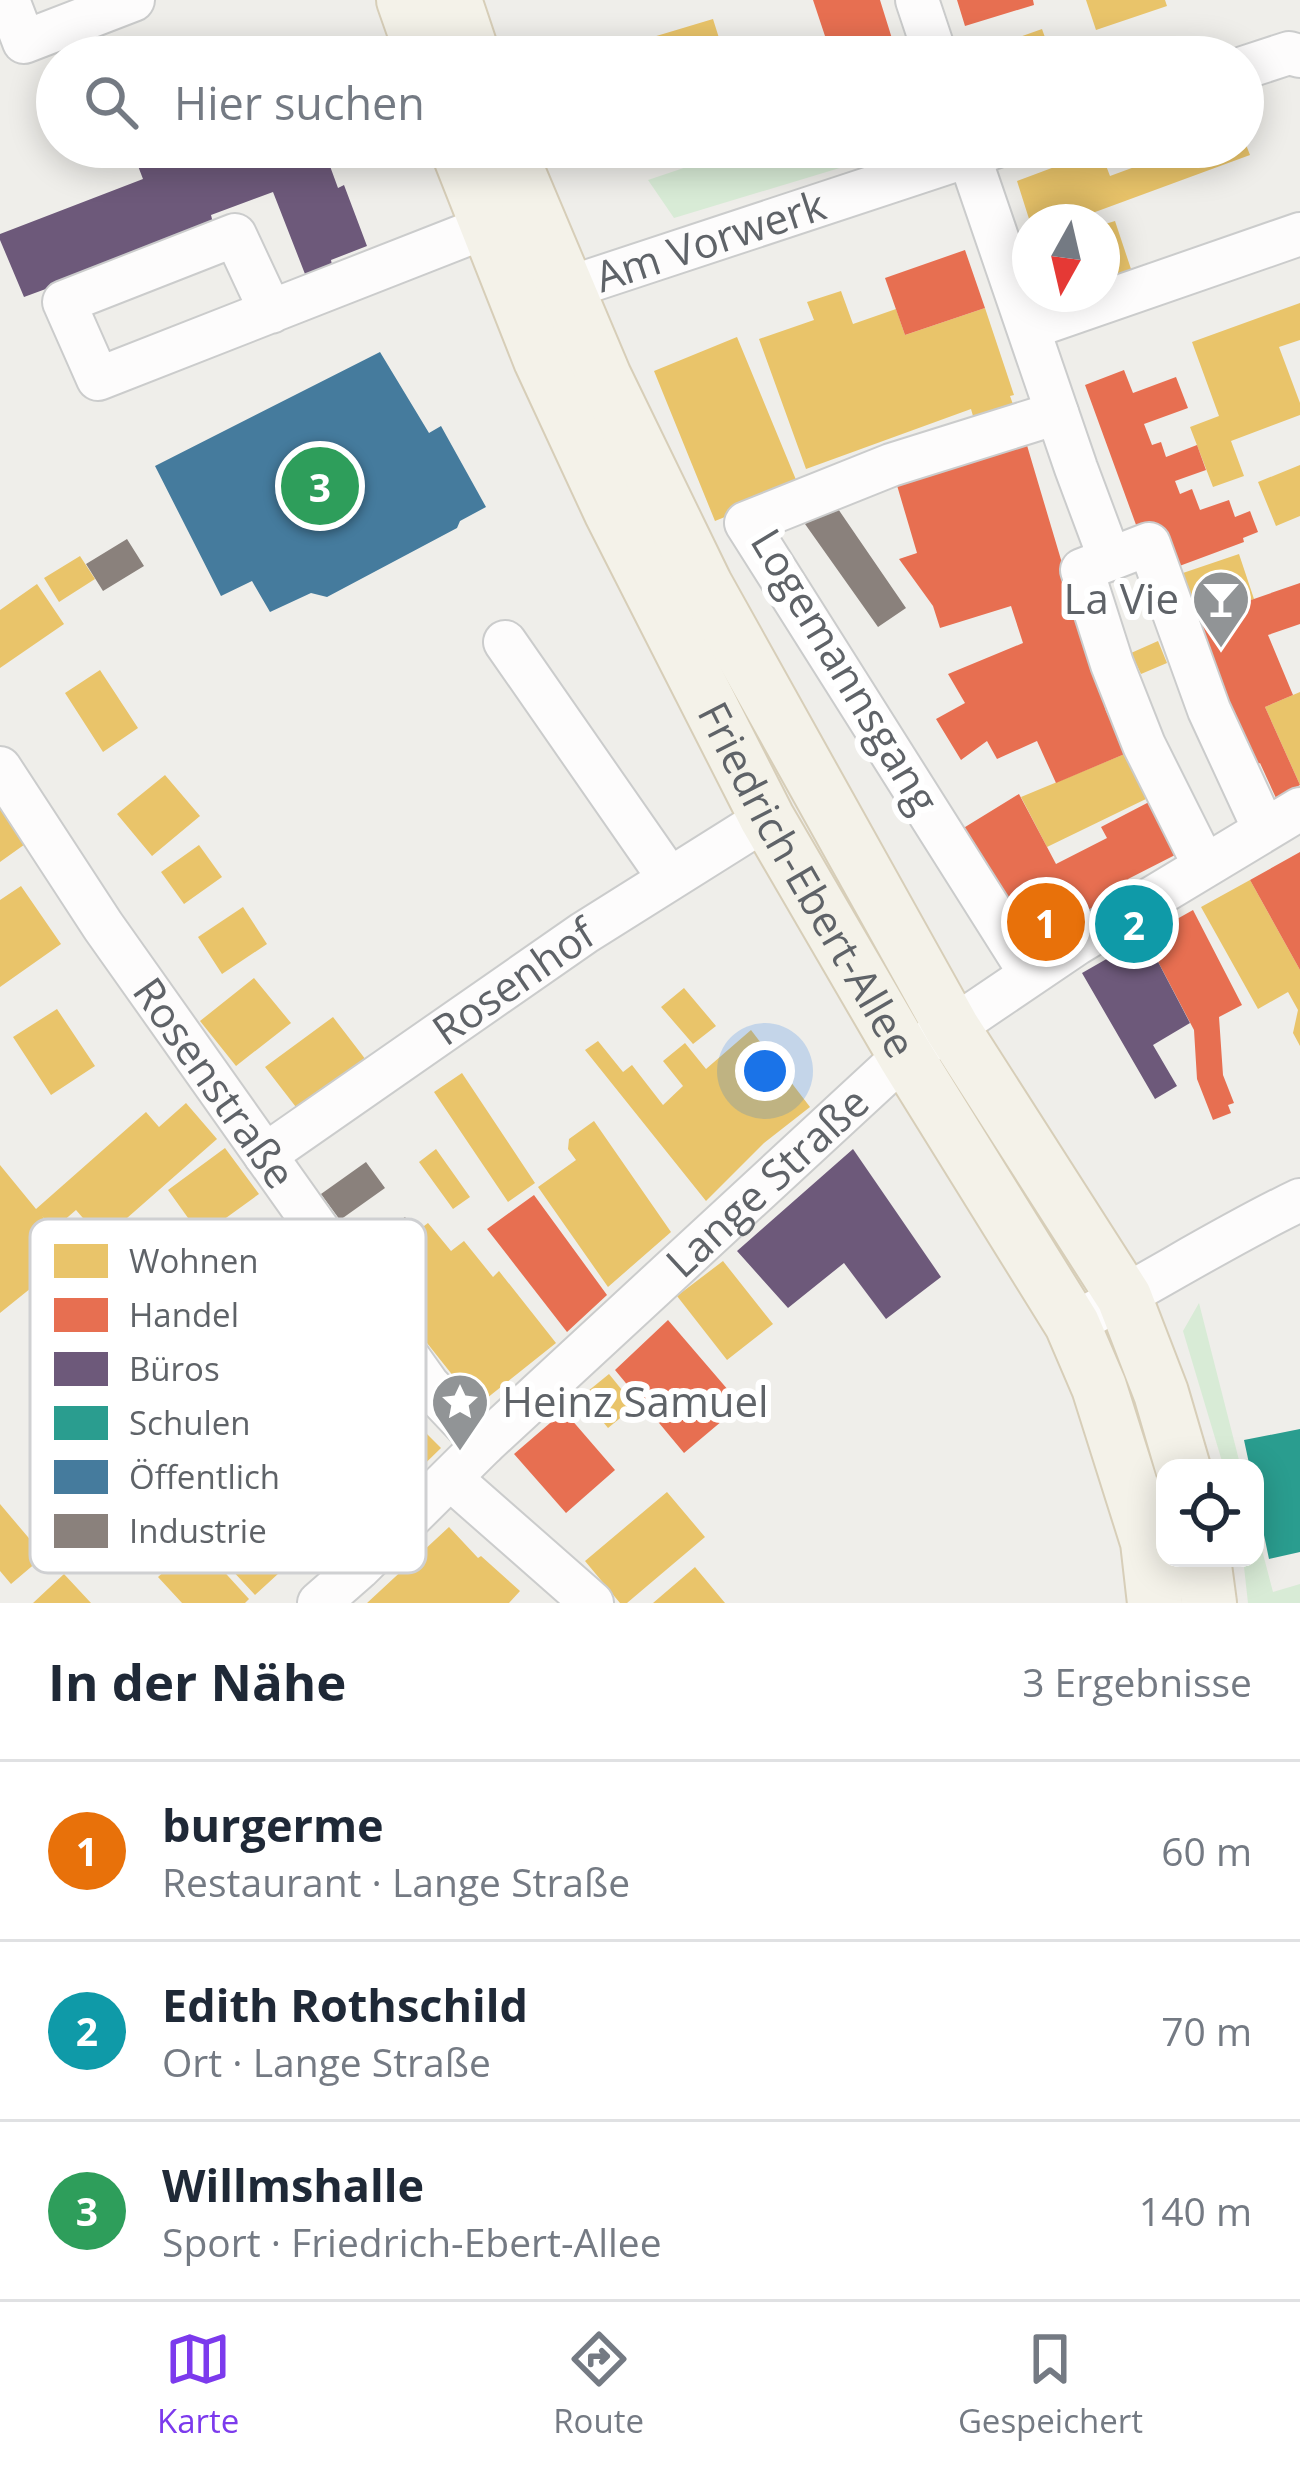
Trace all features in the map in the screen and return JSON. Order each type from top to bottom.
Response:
[{"type":"main road","points":[[404,0],[417,36]]},
{"type":"main road","points":[[454,0],[466,36]]},
{"type":"main road","name":"Friedrich-Ebert-Allee","points":[[465,168],[541,361],[766,818],[905,1055],[1072,1324],[1099,1387],[1148,1542],[1155,1603]]},
{"type":"main road","name":"Friedrich-Ebert-Allee","points":[[516,168],[565,289],[705,585],[952,1028],[1124,1297],[1180,1459]]},
{"type":"main road","points":[[1204,1567],[1209,1603]]},
{"type":"street","points":[[8,0],[24,42],[36,37]]},
{"type":"street","points":[[40,36],[133,0]]},
{"type":"street","points":[[917,0],[929,36]]},
{"type":"street","points":[[1264,61],[1289,53],[1300,56]]},
{"type":"street","name":"Am Vorwerk","points":[[565,289],[928,168]]},
{"type":"street","points":[[981,168],[1029,328],[1110,559]]},
{"type":"street","points":[[271,312],[236,235],[64,302],[98,379],[271,312],[486,227]]},
{"type":"street","points":[[1029,328],[1300,235]]},
{"type":"street","name":"Logemannsgang","points":[[1030,973],[746,523],[891,465],[1057,413]]},
{"type":"street","points":[[1204,865],[1144,746],[1082,570],[1149,544],[1209,710],[1282,819]]},
{"type":"street","points":[[506,642],[670,878]]},
{"type":"street","name":"Rosenstraße","points":[[0,768],[103,926],[310,1219]]},
{"type":"street","name":"Rosenhof","points":[[265,1155],[584,933],[766,818]]},
{"type":"street","name":"Lange Straße","points":[[426,1503],[905,1055],[1282,819]]},
{"type":"street","points":[[1072,1324],[1252,1222],[1300,1200]]},
{"type":"street","name":"Rosenstraße","points":[[426,1382],[484,1444]]},
{"type":"street","points":[[451,1479],[592,1603]]},
{"type":"street","name":"Lange Straße","points":[[320,1603],[352,1573]]},
{"type":"green space","points":[[684,168],[839,168],[674,218],[648,180]]},
{"type":"green space","points":[[1199,1303],[1239,1459],[1221,1459],[1183,1331]]},
{"type":"green space","points":[[1264,1558],[1273,1592],[1300,1584],[1300,1603],[1248,1603],[1244,1567],[1264,1567]]},
{"type":"building: Wohnen","points":[[1086,0],[1165,0],[1167,6],[1096,30]]},
{"type":"building: Wohnen","points":[[713,19],[718,36],[656,36]]},
{"type":"building: Wohnen","points":[[1052,168],[1107,168],[1110,176],[1132,168],[1215,168],[1117,204],[1024,204],[1017,181]]},
{"type":"building: Wohnen","points":[[1120,236],[1136,284],[1120,289]]},
{"type":"building: Wohnen","points":[[841,291],[853,324],[896,309],[905,335],[985,308],[1015,410],[975,423],[971,409],[806,469],[759,339],[814,320],[807,302]]},
{"type":"building: Wohnen","points":[[1300,303],[1300,340],[1279,347],[1300,415],[1231,441],[1244,476],[1213,487],[1190,427],[1219,416],[1192,342]]},
{"type":"building: Wohnen","points":[[737,337],[799,487],[715,521],[654,371]]},
{"type":"building: Wohnen","points":[[1300,465],[1300,516],[1276,526],[1258,482]]},
{"type":"building: Wohnen","points":[[1239,554],[1254,599],[1193,620],[1177,575]]},
{"type":"building: Wohnen","points":[[80,556],[95,579],[59,602],[44,578]]},
{"type":"building: Wohnen","points":[[37,584],[64,624],[0,668],[0,610]]},
{"type":"building: Wohnen","points":[[1158,641],[1167,663],[1141,674],[1131,653]]},
{"type":"building: Wohnen","points":[[100,670],[138,728],[103,752],[65,693]]},
{"type":"building: Wohnen","points":[[1300,692],[1300,785],[1265,707]]},
{"type":"building: Wohnen","points":[[1127,753],[1148,798],[1047,847],[1021,797]]},
{"type":"building: Wohnen","points":[[165,775],[200,816],[152,856],[117,814]]},
{"type":"building: Wohnen","points":[[0,803],[28,842],[0,862]]},
{"type":"building: Wohnen","points":[[199,845],[222,877],[184,904],[161,872]]},
{"type":"building: Wohnen","points":[[1250,880],[1300,970],[1300,1046],[1293,1033],[1298,1010],[1288,992],[1258,1009],[1201,907]]},
{"type":"building: Wohnen","points":[[21,886],[61,944],[0,987],[0,900]]},
{"type":"building: Wohnen","points":[[243,907],[267,944],[222,974],[198,937]]},
{"type":"building: Wohnen","points":[[254,978],[291,1023],[236,1066],[200,1021]]},
{"type":"building: Wohnen","points":[[684,988],[716,1026],[693,1044],[661,1007]]},
{"type":"building: Wohnen","points":[[57,1009],[95,1066],[51,1095],[13,1037]]},
{"type":"building: Wohnen","points":[[333,1017],[366,1060],[299,1111],[265,1067]]},
{"type":"building: Wohnen","points":[[751,1030],[810,1107],[764,1143],[706,1201],[585,1050],[598,1041],[623,1072],[632,1065],[663,1105],[683,1086],[663,1061],[685,1043],[706,1069]]},
{"type":"building: Wohnen","points":[[462,1073],[535,1183],[508,1202],[434,1092]]},
{"type":"building: Wohnen","points":[[186,1103],[217,1139],[126,1219],[84,1219],[76,1210],[66,1219],[30,1219],[30,1289],[0,1313],[0,1165],[36,1209],[146,1112],[159,1127]]},
{"type":"building: Wohnen","points":[[594,1121],[671,1232],[608,1287],[538,1187],[576,1160],[568,1149],[569,1139]]},
{"type":"building: Wohnen","points":[[225,1148],[259,1194],[224,1219],[189,1219],[168,1190]]},
{"type":"building: Wohnen","points":[[436,1149],[470,1197],[453,1209],[419,1162]]},
{"type":"building: Wohnen","points":[[426,1224],[451,1251],[464,1241],[493,1277],[499,1271],[556,1343],[477,1406],[426,1342]]},
{"type":"building: Wohnen","points":[[723,1261],[773,1324],[727,1360],[677,1296]]},
{"type":"building: Wohnen","points":[[609,1374],[635,1406],[608,1428],[582,1396]]},
{"type":"building: Wohnen","points":[[426,1433],[441,1448],[426,1463]]},
{"type":"building: Wohnen","points":[[667,1492],[705,1537],[627,1603],[620,1603],[585,1561]]},
{"type":"building: Wohnen","points":[[0,1504],[30,1539],[30,1568],[11,1584],[0,1571]]},
{"type":"building: Wohnen","points":[[449,1527],[478,1558],[520,1591],[509,1603],[367,1603],[399,1573],[426,1573],[426,1548]]},
{"type":"building: Wohnen","points":[[695,1567],[725,1603],[653,1603]]},
{"type":"building: Wohnen","points":[[162,1573],[225,1573],[249,1599],[245,1603],[182,1603],[158,1577]]},
{"type":"building: Wohnen","points":[[235,1573],[279,1573],[255,1595]]},
{"type":"building: Wohnen","points":[[64,1574],[91,1603],[33,1603]]},
{"type":"building: Handel","points":[[813,0],[880,0],[891,36],[825,36]]},
{"type":"building: Handel","points":[[957,0],[1033,0],[1034,5],[965,26]]},
{"type":"building: Handel","points":[[965,250],[985,308],[905,335],[885,278]]},
{"type":"building: Handel","points":[[1124,370],[1133,393],[1176,377],[1188,408],[1144,424],[1152,445],[1161,442],[1166,457],[1197,445],[1206,470],[1175,481],[1180,494],[1192,489],[1200,510],[1229,500],[1235,517],[1250,511],[1258,532],[1243,538],[1244,542],[1174,568],[1139,533],[1085,385]]},
{"type":"building: Handel","points":[[1026,442],[1106,711],[1127,753],[1056,783],[1037,741],[997,759],[987,741],[961,760],[936,719],[965,703],[948,674],[1023,643],[1011,606],[940,628],[933,606],[899,559],[917,553],[896,482]]},
{"type":"building: Handel","points":[[1300,583],[1300,624],[1268,635],[1293,695],[1265,707],[1300,785],[1276,798],[1260,763],[1252,767],[1193,620]]},
{"type":"building: Handel","points":[[1019,794],[1056,864],[1107,838],[1101,827],[1149,802],[1177,854],[1128,879],[1135,891],[1031,953],[957,832]]},
{"type":"building: Handel","points":[[1300,852],[1300,970],[1250,880]]},
{"type":"building: Handel","points":[[1193,910],[1242,1005],[1219,1017],[1223,1075],[1234,1103],[1228,1105],[1231,1113],[1213,1120],[1197,1079],[1194,1030],[1145,937]]},
{"type":"building: Handel","points":[[534,1195],[607,1295],[567,1332],[487,1229]]},
{"type":"building: Handel","points":[[668,1320],[741,1405],[684,1453],[615,1370]]},
{"type":"building: Handel","points":[[564,1411],[615,1470],[566,1513],[514,1454]]},
{"type":"building: Büros","points":[[139,168],[331,168],[338,188],[344,185],[367,246],[305,274],[273,192],[211,215],[214,227],[24,297],[0,234],[143,179]]},
{"type":"building: Büros","points":[[1145,937],[1190,1023],[1153,1045],[1177,1086],[1155,1099],[1082,973]]},
{"type":"building: Büros","points":[[853,1149],[941,1277],[886,1319],[844,1263],[788,1308],[737,1251]]},
{"type":"building: Schulen","points":[[1300,1429],[1300,1552],[1269,1559],[1264,1535],[1264,1459],[1248,1459],[1244,1440]]},
{"type":"building: Öffentlich","points":[[380,352],[429,433],[441,426],[486,507],[460,521],[457,528],[327,597],[311,593],[270,612],[252,581],[221,596],[155,466]]},
{"type":"building: Industrie","points":[[834,503],[906,608],[878,627],[805,524]]},
{"type":"building: Industrie","points":[[127,539],[144,566],[103,591],[86,564]]},
{"type":"building: Industrie","points":[[366,1162],[385,1188],[341,1219],[321,1194]]},
{"type":"place","name":"Willmshalle","points":[[320,486]]},
{"type":"place","name":"La Vie","points":[[1221,650]]},
{"type":"place","name":"burgerme","points":[[1046,922]]},
{"type":"place","name":"Edith Rothschild","points":[[1134,924]]},
{"type":"place","name":"Heinz Samuel","points":[[460,1453]]}]
